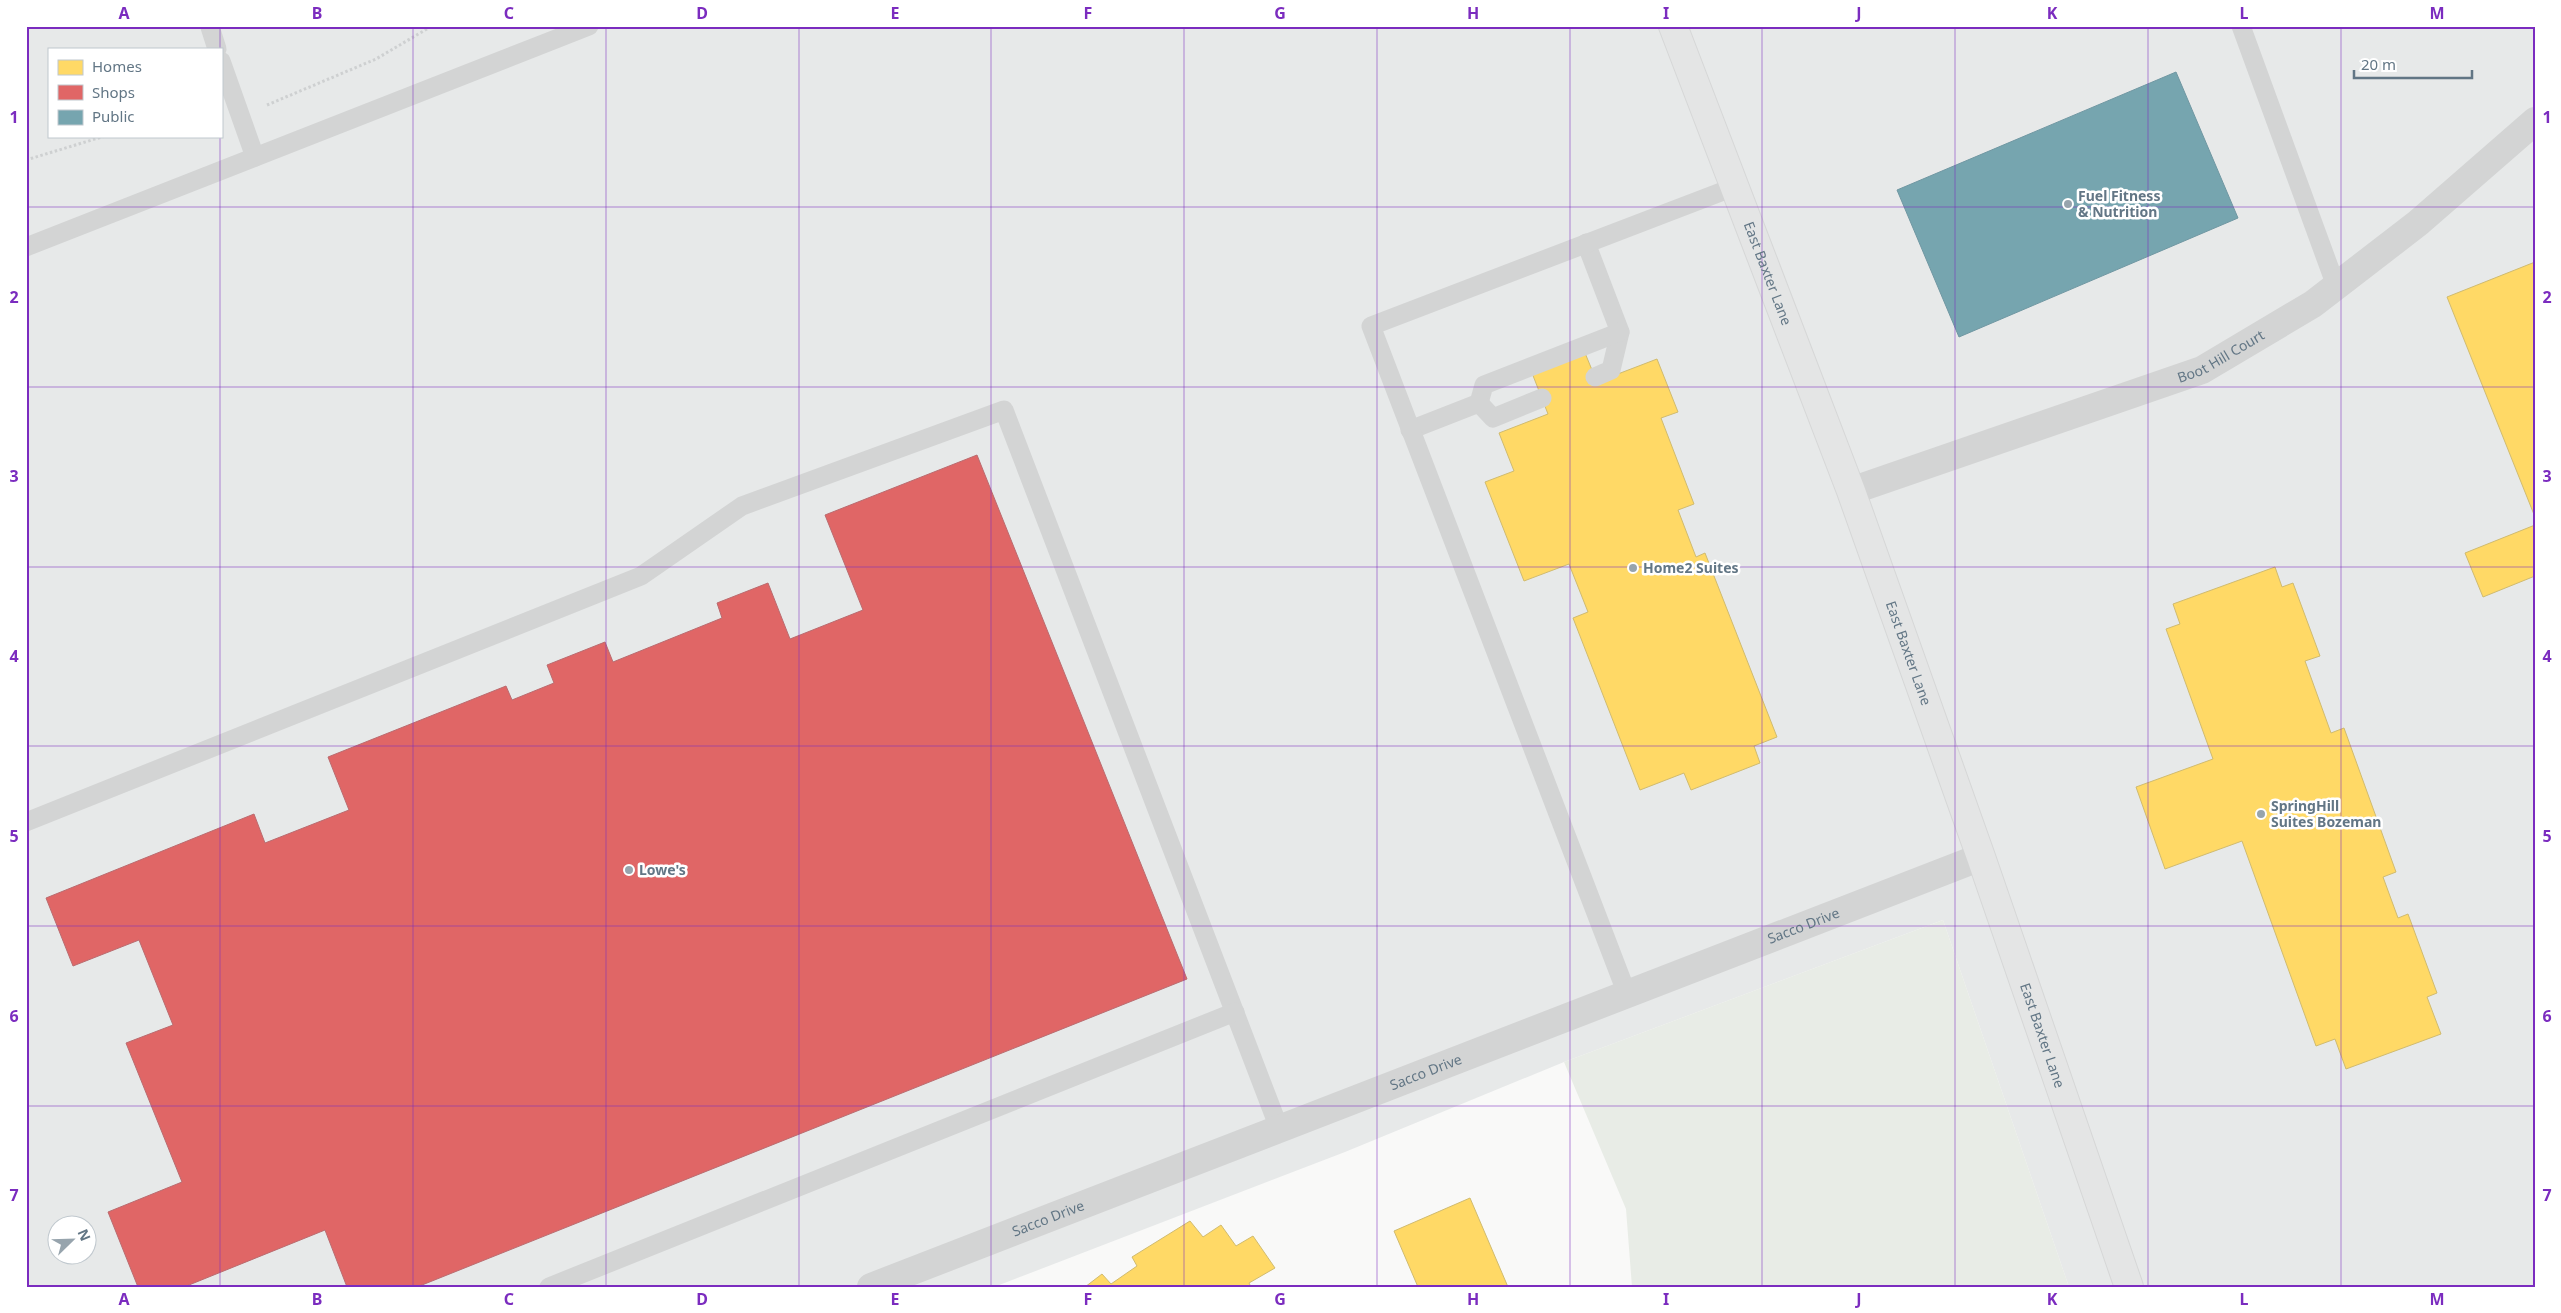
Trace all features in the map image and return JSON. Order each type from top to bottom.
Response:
[{"type":"main road","name":"East Baxter Lane","points":[[1673,26],[1851,491],[1981,857],[2129,1287]]},
{"type":"street","name":"Boot Hill Court","points":[[1851,491],[2202,370],[2313,304],[2418,224],[2535,121]]},
{"type":"street","name":"Sacco Drive","points":[[871,1287],[1981,857]]},
{"type":"lane","points":[[26,247],[588,26]]},
{"type":"lane","points":[[2241,26],[2336,286]]},
{"type":"lane","points":[[210,27],[217,48]]},
{"type":"lane","points":[[222,64],[255,157]]},
{"type":"lane","points":[[1627,994],[1371,326],[1734,186]]},
{"type":"lane","points":[[1586,244],[1620,332],[1610,370],[1595,377]]},
{"type":"lane","points":[[1479,404],[1484,385],[1620,332]]},
{"type":"lane","points":[[1479,404],[1493,418],[1542,398]]},
{"type":"lane","points":[[1410,430],[1479,404]]},
{"type":"lane","points":[[26,822],[641,576],[742,506],[1004,410],[1279,1128]]},
{"type":"lane","points":[[549,1287],[1235,1012]]},
{"type":"path","points":[[240,116],[376,59],[432,26]]},
{"type":"path","points":[[26,160],[98,138]]},
{"type":"shaded area","points":[[26,26],[2535,26],[2535,1287],[2069,1287],[1943,920],[1564,1062],[1345,1152],[994,1287],[26,1287]]},
{"type":"shaded area","points":[[1943,920],[2069,1287],[1632,1287],[1626,1209],[1564,1062]]},
{"type":"building: Homes","points":[[2535,262],[2535,517],[2447,297]]},
{"type":"building: Homes","points":[[1585,353],[1597,382],[1657,359],[1678,412],[1661,418],[1694,504],[1678,510],[1696,557],[1705,553],[1777,737],[1754,746],[1760,763],[1691,790],[1684,773],[1640,790],[1573,618],[1588,612],[1569,564],[1524,581],[1485,482],[1514,471],[1499,433],[1548,414],[1532,373]]},
{"type":"building: Homes","points":[[2535,525],[2535,576],[2483,597],[2465,553]]},
{"type":"building: Homes","name":"SpringHill Suites Bozeman","points":[[2275,567],[2282,587],[2293,583],[2320,656],[2305,661],[2331,733],[2344,728],[2396,872],[2383,877],[2398,918],[2408,914],[2437,993],[2427,997],[2441,1034],[2346,1069],[2335,1039],[2316,1046],[2242,841],[2165,869],[2136,787],[2213,759],[2166,629],[2180,624],[2173,604]]},
{"type":"building: Homes","points":[[1470,1198],[1508,1287],[1418,1287],[1394,1231]]},
{"type":"building: Homes","points":[[1190,1221],[1203,1237],[1221,1225],[1236,1246],[1253,1236],[1275,1268],[1249,1283],[1251,1287],[1085,1287],[1102,1274],[1111,1284],[1137,1266],[1132,1257]]},
{"type":"building: Shops","name":"Lowe's","points":[[977,455],[1187,979],[417,1287],[347,1287],[325,1230],[184,1287],[138,1287],[108,1212],[182,1182],[126,1043],[173,1025],[139,940],[73,966],[46,898],[254,814],[265,843],[349,810],[328,757],[506,686],[512,700],[554,683],[547,665],[605,642],[613,662],[722,618],[717,603],[768,583],[790,639],[863,610],[825,515]]},
{"type":"building: Public","points":[[2176,72],[2238,218],[1959,337],[1897,190]]},
{"type":"place","name":"Fuel Fitness & Nutrition","points":[[2068,204]]},
{"type":"place","name":"Home2 Suites","points":[[1633,568]]},
{"type":"place","name":"SpringHill Suites Bozeman","points":[[2261,814]]},
{"type":"place","name":"Lowe's","points":[[629,870]]}]
